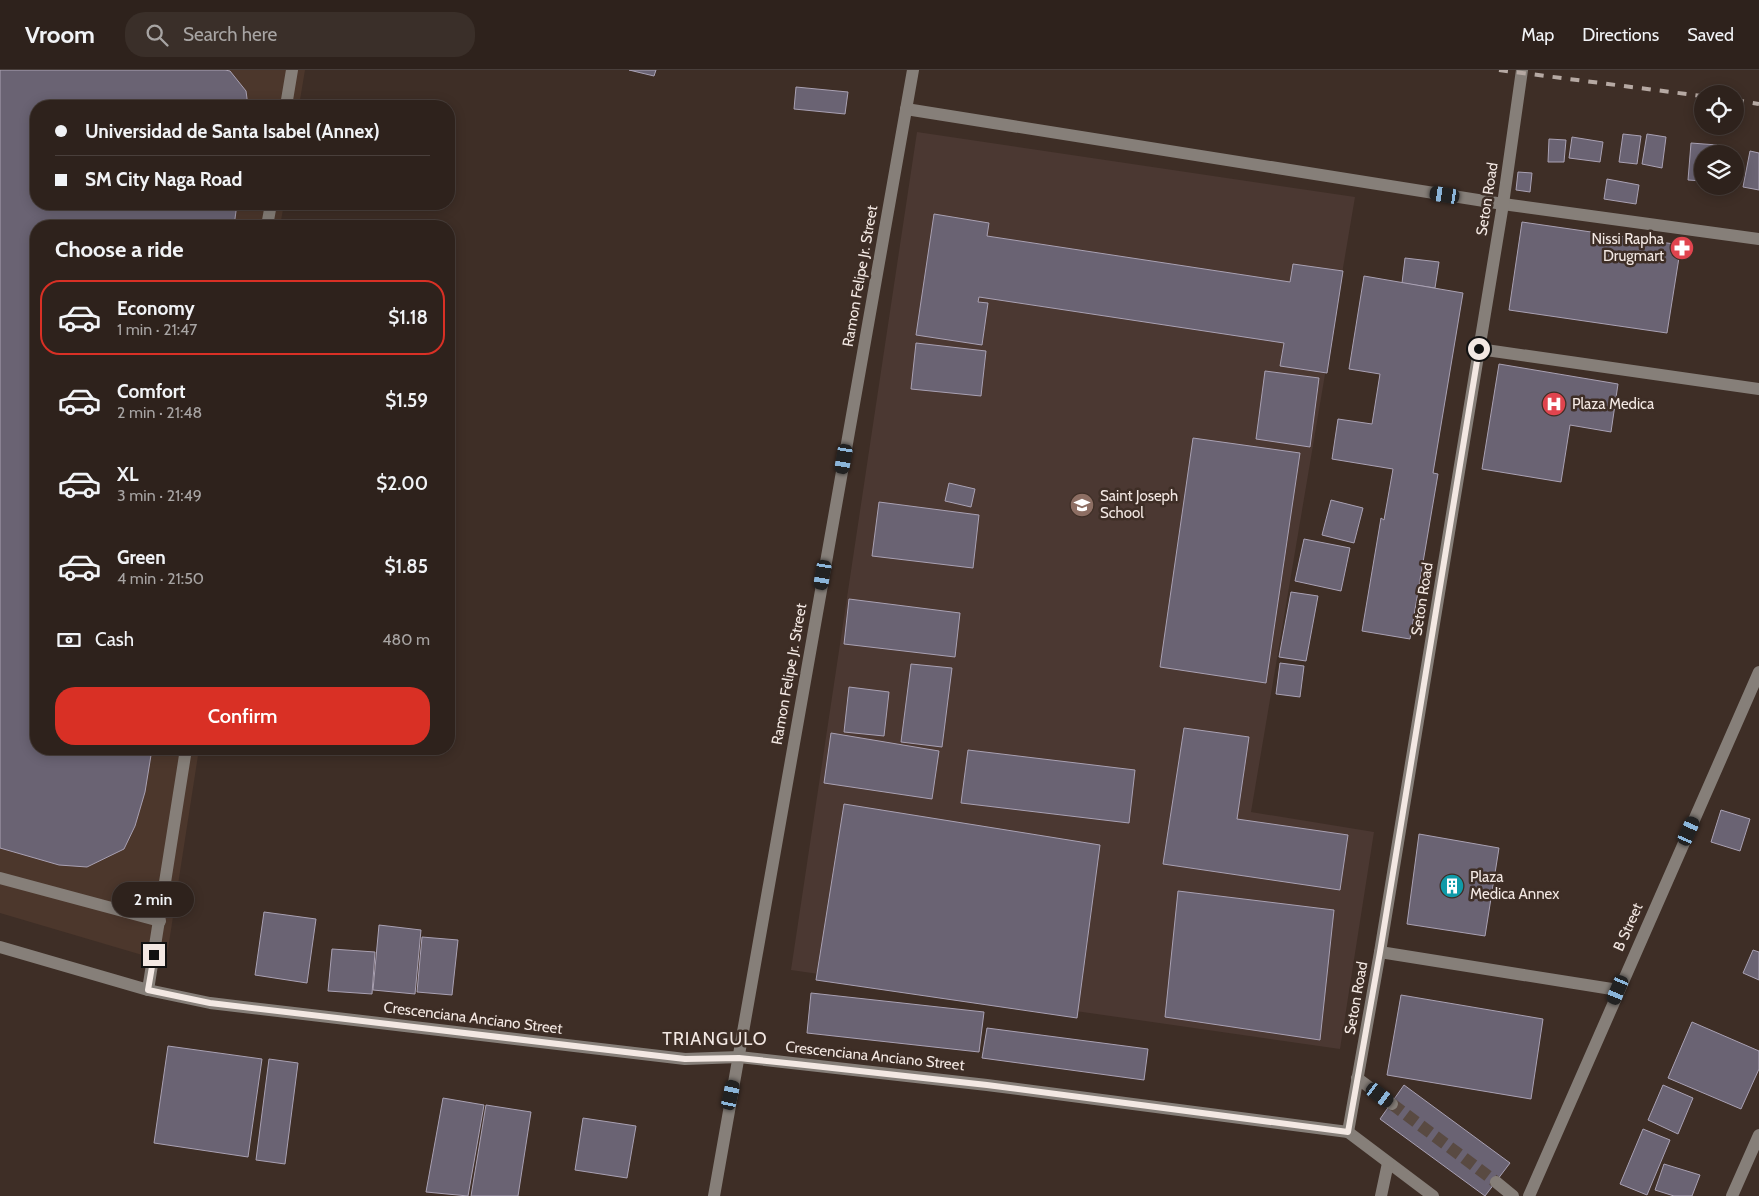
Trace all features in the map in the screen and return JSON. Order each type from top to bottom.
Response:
[{"type":"street","points":[[287,100],[292,70]]},
{"type":"street","name":"Ramon Felipe Jr. Street","points":[[714,1196],[913,70]]},
{"type":"street","name":"Seton Road","points":[[1348,1132],[1380,952],[1503,204],[1522,70]]},
{"type":"street","points":[[906,109],[1503,204],[1759,238]]},
{"type":"street","points":[[1479,349],[1759,389]]},
{"type":"street","name":"B Street","points":[[1528,1196],[1759,672]]},
{"type":"street","points":[[148,990],[185,755]]},
{"type":"street","points":[[0,878],[160,921]]},
{"type":"street","name":"Crescenciana Anciano Street","points":[[0,947],[148,990],[210,1003],[665,1057],[685,1059],[739,1058],[987,1085],[1348,1132]]},
{"type":"street","points":[[1380,952],[1618,990]]},
{"type":"street","points":[[1357,1078],[1392,1104]]},
{"type":"street","points":[[1348,1132],[1433,1196]]},
{"type":"street","points":[[1732,1196],[1759,1136]]},
{"type":"street","points":[[1381,1196],[1388,1163]]},
{"type":"street","points":[[1496,1182],[1513,1196]]},
{"type":"shaded area","points":[[0,70],[305,70],[300,100],[30,100],[30,210],[283,210],[281,220],[30,220],[30,755],[198,755],[166,962],[0,913]]},
{"type":"shaded area","name":"Saint Joseph School","points":[[917,132],[1355,197],[1251,812],[1374,832],[1340,1049],[791,970]]},
{"type":"building","points":[[0,70],[230,71],[246,91],[247,100],[30,100],[30,210],[236,210],[235,220],[30,220],[30,755],[151,755],[145,792],[135,826],[124,849],[87,867],[59,865],[0,848]]},
{"type":"building","points":[[629,70],[656,70],[654,76]]},
{"type":"building","points":[[796,87],[848,92],[845,114],[794,109]]},
{"type":"building","points":[[1623,134],[1641,136],[1637,164],[1619,162]]},
{"type":"building","points":[[1647,134],[1666,137],[1662,168],[1642,164]]},
{"type":"building","points":[[1572,137],[1603,142],[1600,162],[1569,158]]},
{"type":"building","points":[[1549,139],[1566,140],[1564,162],[1548,162]]},
{"type":"building","points":[[1691,143],[1717,145],[1694,145],[1694,180],[1688,180]]},
{"type":"building","points":[[1750,151],[1759,153],[1759,190],[1744,187]]},
{"type":"building","points":[[1518,172],[1532,173],[1530,192],[1516,190]]},
{"type":"building","points":[[1607,179],[1639,185],[1636,204],[1604,199]]},
{"type":"building","points":[[934,214],[989,223],[987,236],[1290,282],[1293,264],[1343,271],[1327,373],[1280,366],[1284,343],[979,297],[978,302],[988,303],[982,345],[916,335]]},
{"type":"building","points":[[1522,222],[1681,245],[1667,333],[1509,310]]},
{"type":"building","points":[[1405,258],[1439,262],[1435,288],[1402,283]]},
{"type":"building","points":[[1364,276],[1463,293],[1433,473],[1438,474],[1410,639],[1362,631],[1381,518],[1384,520],[1393,469],[1332,459],[1338,419],[1372,424],[1380,374],[1349,369]]},
{"type":"building","points":[[916,343],[986,351],[981,396],[911,389]]},
{"type":"building","name":"Plaza Medica","points":[[1499,364],[1618,384],[1611,432],[1570,425],[1561,482],[1482,469]]},
{"type":"building","points":[[1265,371],[1319,378],[1310,447],[1256,439]]},
{"type":"building","points":[[1193,438],[1300,453],[1266,683],[1160,667]]},
{"type":"building","points":[[949,483],[975,489],[971,507],[945,501]]},
{"type":"building","points":[[1331,500],[1363,508],[1354,543],[1322,535]]},
{"type":"building","points":[[879,502],[979,515],[973,568],[872,556]]},
{"type":"building","points":[[1304,539],[1350,548],[1341,591],[1295,581]]},
{"type":"building","points":[[1291,592],[1318,596],[1306,661],[1279,657]]},
{"type":"building","points":[[849,599],[960,613],[955,657],[844,644]]},
{"type":"building","points":[[1280,663],[1304,666],[1300,697],[1276,694]]},
{"type":"building","points":[[911,664],[952,668],[942,747],[901,742]]},
{"type":"building","points":[[849,687],[889,692],[884,736],[844,732]]},
{"type":"building","points":[[1184,728],[1249,737],[1237,819],[1348,835],[1340,890],[1163,864]]},
{"type":"building","points":[[831,733],[939,751],[932,799],[824,783]]},
{"type":"building","points":[[968,750],[1135,770],[1129,823],[961,803]]},
{"type":"building","points":[[844,804],[1100,845],[1077,1018],[816,980]]},
{"type":"building","points":[[1721,810],[1750,819],[1740,851],[1711,842]]},
{"type":"building","name":"Plaza Medica Annex","points":[[1419,834],[1499,848],[1485,936],[1407,924]]},
{"type":"building","points":[[1178,891],[1334,910],[1320,1040],[1165,1017]]},
{"type":"building","points":[[264,912],[316,919],[307,983],[255,975]]},
{"type":"building","points":[[379,925],[421,930],[415,994],[373,990]]},
{"type":"building","points":[[422,937],[458,940],[452,995],[417,992]]},
{"type":"building","points":[[332,949],[375,952],[372,994],[328,991]]},
{"type":"building","points":[[1753,950],[1759,952],[1759,980],[1743,973]]},
{"type":"building","points":[[811,993],[984,1012],[979,1052],[807,1033]]},
{"type":"building","points":[[1401,995],[1543,1019],[1531,1099],[1387,1075]]},
{"type":"building","points":[[1692,1022],[1759,1051],[1759,1069],[1741,1109],[1668,1078]]},
{"type":"building","points":[[987,1028],[1148,1049],[1144,1080],[982,1058]]},
{"type":"building","points":[[168,1046],[262,1059],[248,1157],[154,1143]]},
{"type":"building","points":[[269,1059],[298,1063],[285,1164],[256,1160]]},
{"type":"building","points":[[1404,1085],[1510,1163],[1485,1196],[1380,1119]]},
{"type":"building","points":[[1663,1085],[1693,1098],[1678,1134],[1648,1120]]},
{"type":"building","points":[[443,1098],[484,1105],[468,1196],[426,1192]]},
{"type":"building","points":[[486,1105],[531,1112],[518,1196],[471,1196]]},
{"type":"building","points":[[583,1118],[636,1126],[627,1178],[575,1170]]},
{"type":"building","points":[[1643,1129],[1670,1140],[1647,1195],[1620,1184]]},
{"type":"building","points":[[1664,1164],[1700,1175],[1692,1196],[1674,1196],[1655,1190]]},
{"type":"tunnel","points":[[1392,1104],[1496,1182]]},
{"type":"railway","points":[[1499,70],[1694,95]]},
{"type":"railway","points":[[1744,102],[1759,104]]},
{"type":"place","name":"Nissi Rapha Drugmart","points":[[1682,248]]},
{"type":"place","name":"Plaza Medica","points":[[1554,404]]},
{"type":"place","name":"Saint Joseph School","points":[[1082,505]]},
{"type":"place","name":"Plaza Medica Annex","points":[[1452,886]]},
{"type":"district","name":"TRIANGULO","points":[[715,1039]]},
{"type":"route","points":[[154,955],[148,990],[210,1003],[685,1059],[739,1058],[987,1085],[1348,1132],[1380,952],[1479,349]]}]
